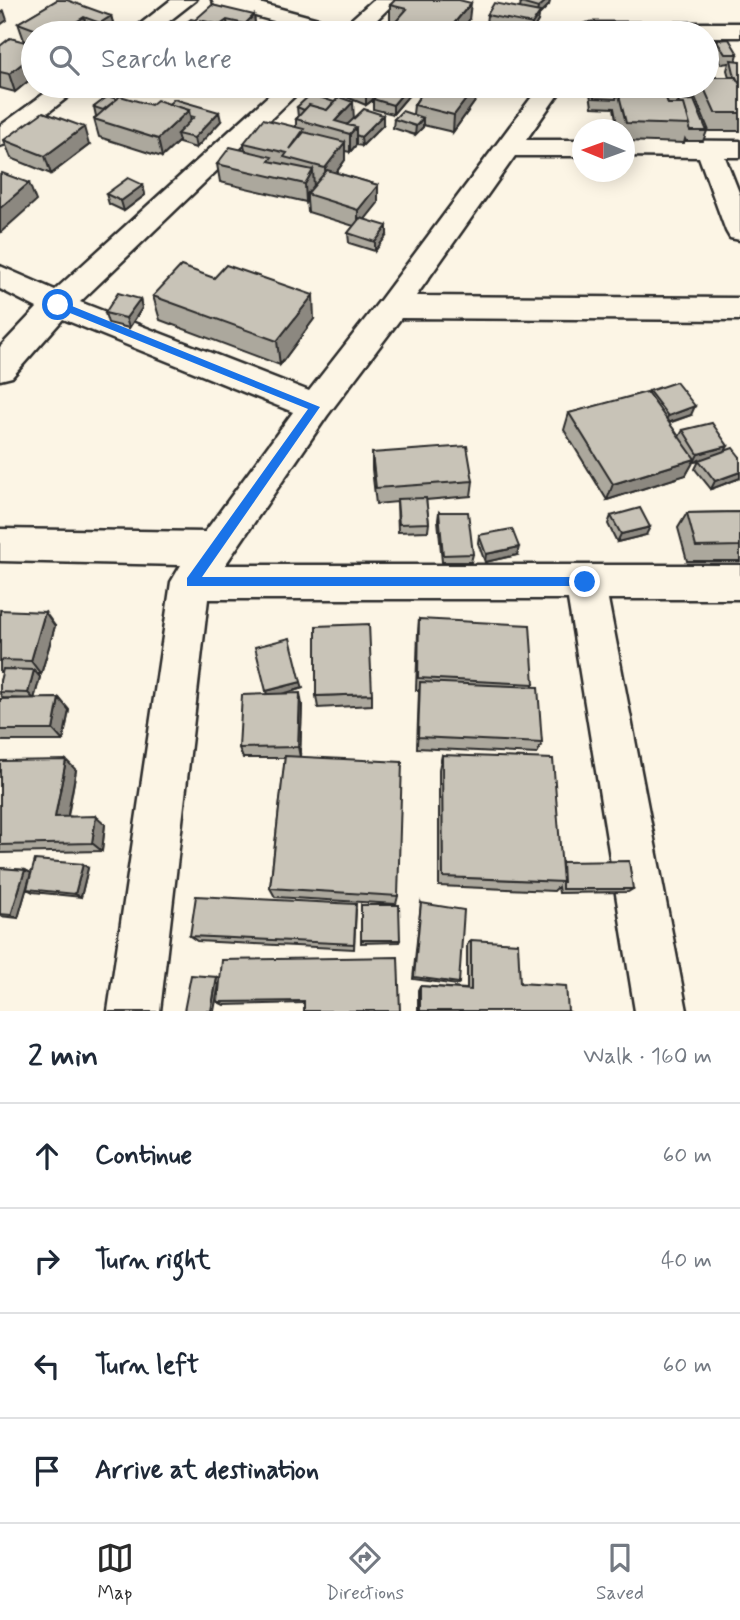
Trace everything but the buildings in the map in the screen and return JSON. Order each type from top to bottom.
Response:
[{"type":"street","points":[[156,21],[184,0]]},
{"type":"street","points":[[223,0],[299,21]]},
{"type":"street","points":[[363,21],[386,0]]},
{"type":"street","points":[[599,21],[607,10]]},
{"type":"street","points":[[719,30],[740,30]]},
{"type":"street","points":[[0,138],[53,98]]},
{"type":"street","points":[[0,368],[58,305],[280,98]]},
{"type":"street","points":[[134,1011],[191,582],[315,407],[508,148],[538,98]]},
{"type":"street","points":[[508,148],[572,148]]},
{"type":"street","points":[[635,148],[740,149]]},
{"type":"street","points":[[709,149],[740,231]]},
{"type":"street","points":[[0,276],[58,305],[315,407]]},
{"type":"street","points":[[392,307],[740,309]]},
{"type":"street","points":[[0,545],[215,549]]},
{"type":"street","points":[[191,582],[740,582]]},
{"type":"street","points":[[585,582],[661,1011]]},
{"type":"route","points":[[58,305],[315,407],[191,582],[585,582]]}]
